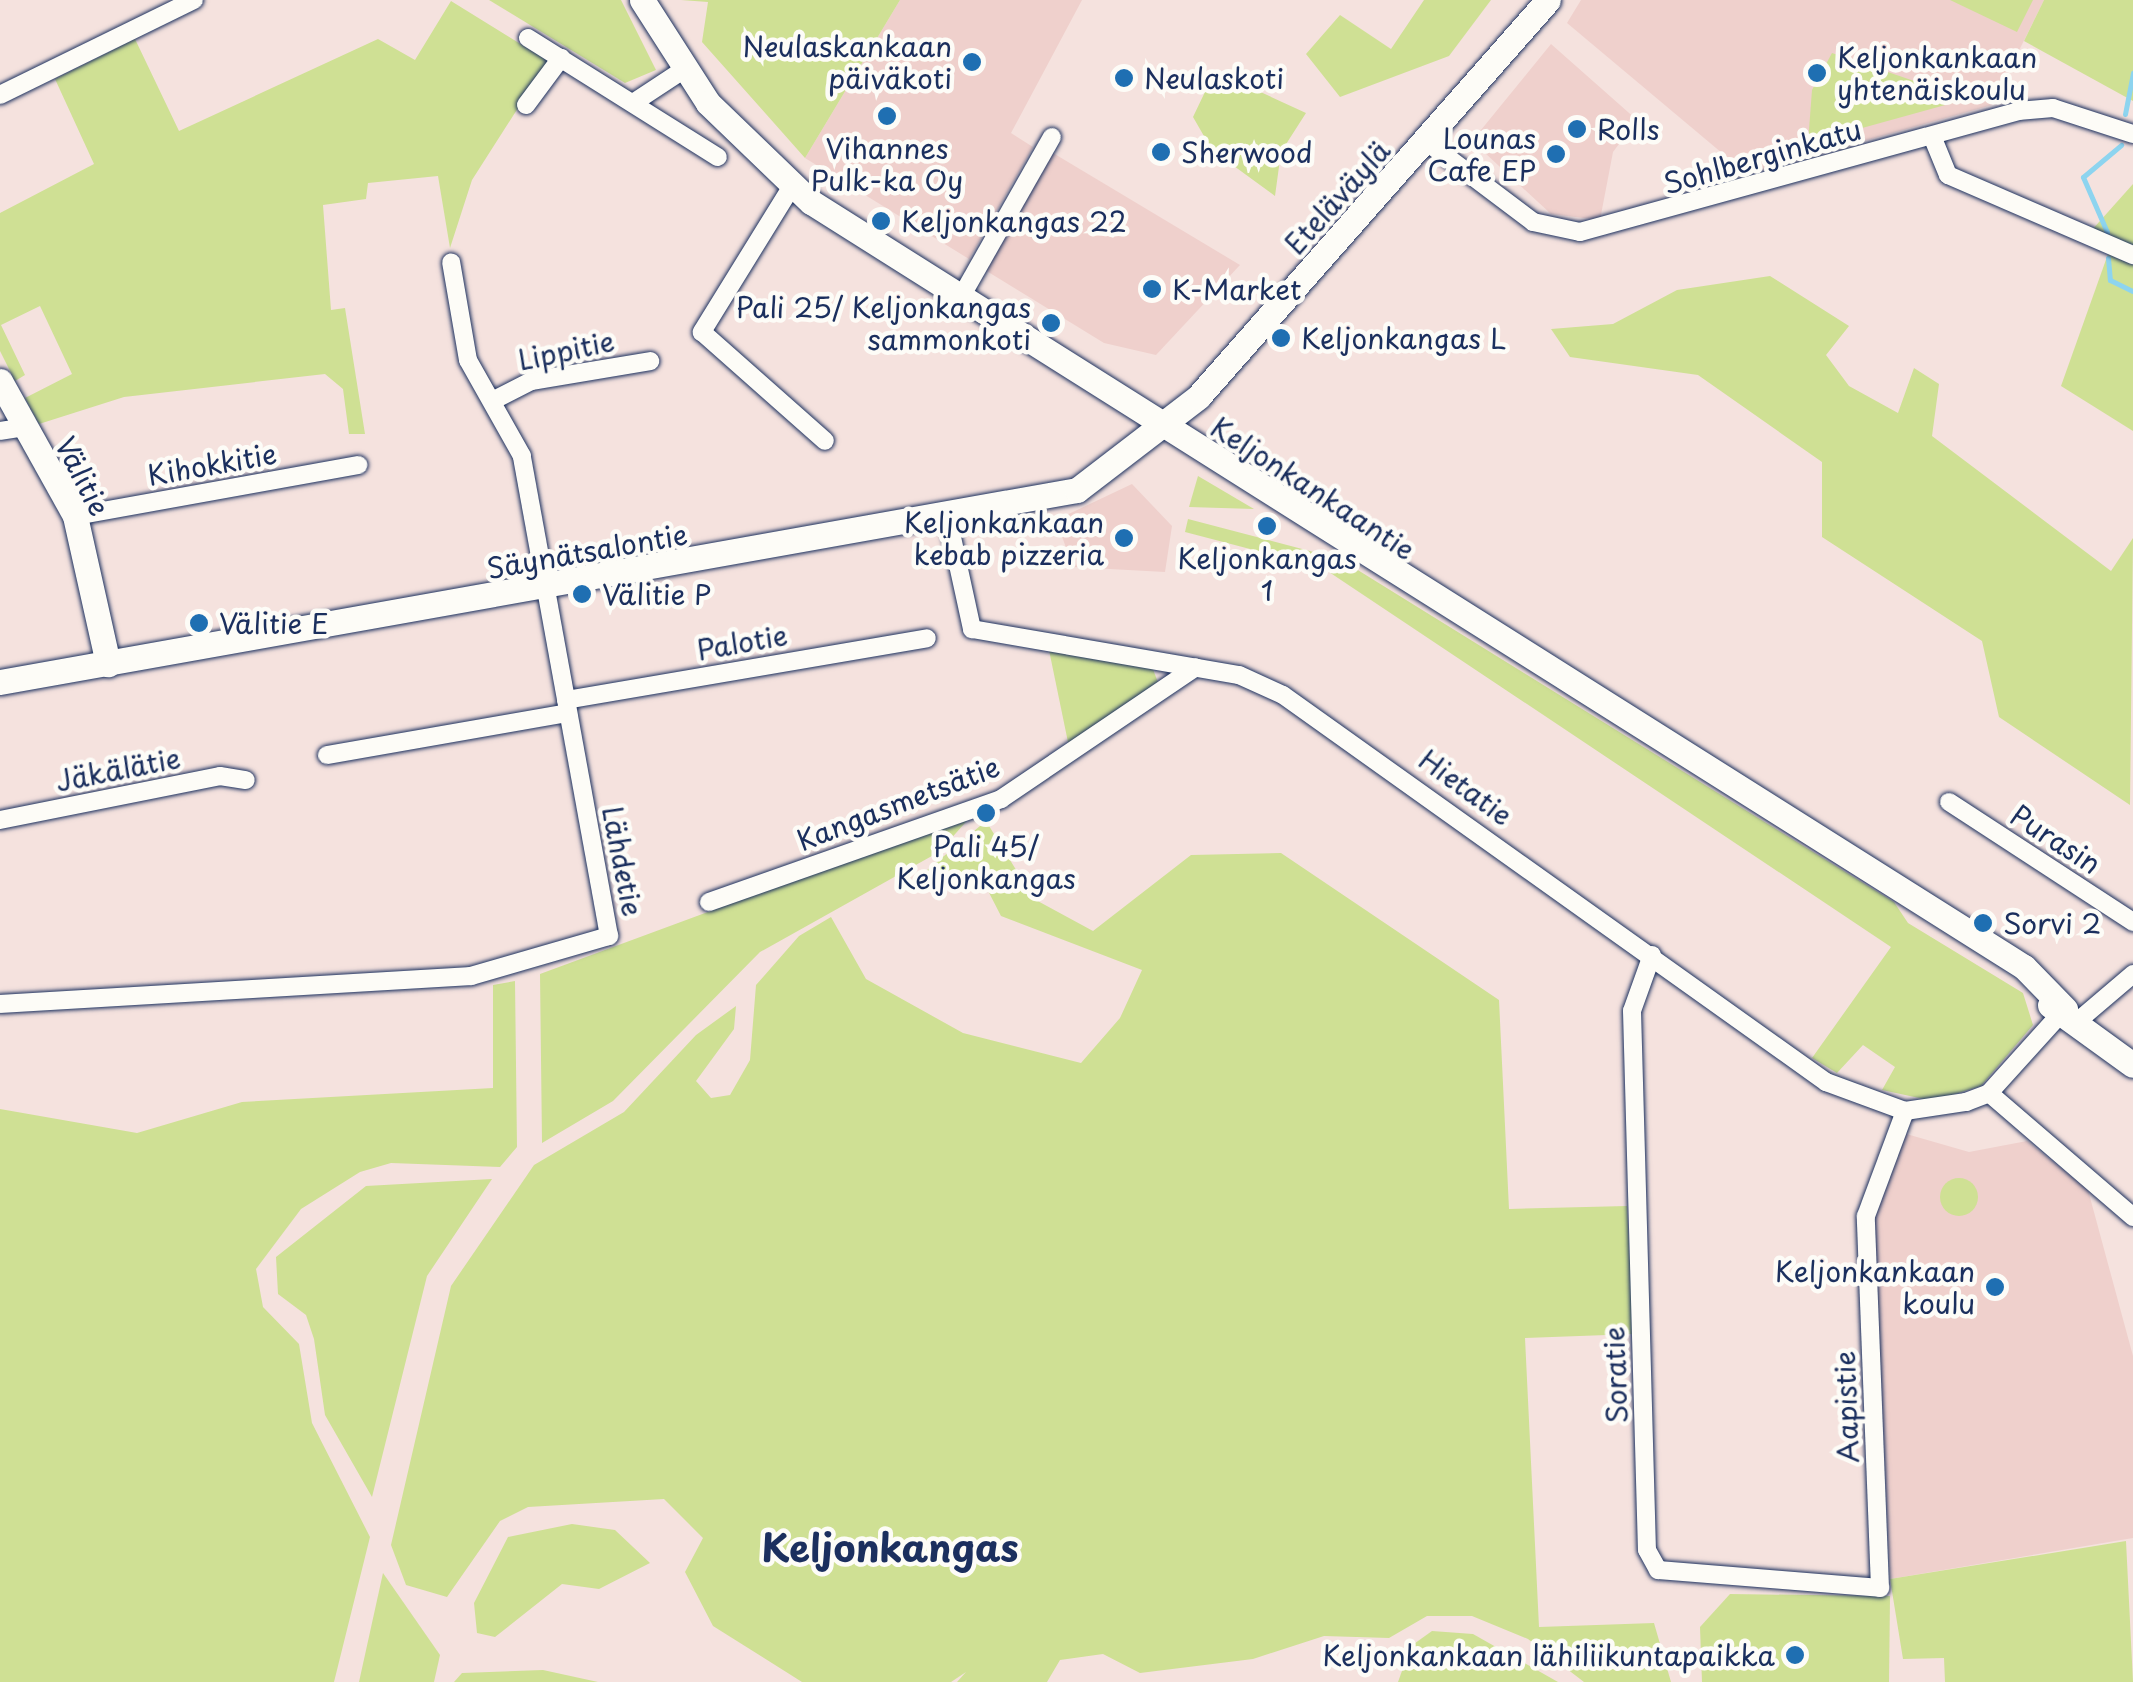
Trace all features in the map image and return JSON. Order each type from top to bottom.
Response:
[{"type":"main road","name":"Keljonkankaantie","points":[[642,0],[683,70],[792,186],[961,298],[2007,965],[2048,1005],[2109,1034],[2133,1065]]},
{"type":"main road","name":"Eteläväylä","points":[[1164,428],[1427,142],[1548,0]]},
{"type":"main road","name":"Välitie","points":[[0,381],[12,429],[74,516],[108,664]]},
{"type":"main road","name":"Säynätsalontie","points":[[0,682],[948,519],[1077,490],[1164,428]]},
{"type":"street","points":[[0,94],[194,0]]},
{"type":"street","points":[[528,38],[718,157]]},
{"type":"street","points":[[526,105],[561,58]]},
{"type":"street","points":[[634,103],[683,70]]},
{"type":"street","name":"Sohlberginkatu","points":[[1427,142],[1533,222],[1580,232],[1932,136],[2052,108],[2133,134]]},
{"type":"street","points":[[1932,136],[1948,174],[2133,254]]},
{"type":"street","points":[[961,298],[1052,138]]},
{"type":"street","points":[[792,186],[702,332],[825,442]]},
{"type":"street","name":"Lähdetie","points":[[0,1004],[471,976],[609,936],[522,456],[496,399],[468,360],[451,262]]},
{"type":"street","name":"Lippitie","points":[[496,399],[531,381],[650,362]]},
{"type":"street","name":"Kihokkitie","points":[[74,516],[358,466]]},
{"type":"street","name":"Hietatie","points":[[948,519],[972,629],[1239,675],[1318,715],[1826,1082],[1904,1111]]},
{"type":"street","name":"Palotie","points":[[327,755],[927,638]]},
{"type":"street","name":"Kangasmetsätie","points":[[710,902],[1001,799],[1196,667]]},
{"type":"street","name":"Jäkälätie","points":[[0,820],[220,776],[246,780]]},
{"type":"street","name":"Purasin","points":[[1949,802],[2133,922]]},
{"type":"street","name":"Soratie","points":[[1652,955],[1632,1011],[1652,1564],[1713,1581],[1880,1588]]},
{"type":"street","points":[[1904,1111],[1990,1093],[2072,1014],[2133,974]]},
{"type":"street","points":[[1990,1093],[2133,1217]]},
{"type":"street","name":"Aapistie","points":[[1880,1588],[1866,1216],[1904,1111]]},
{"type":"shaded area","points":[[900,0],[1082,0],[1011,133],[1033,147],[969,259],[805,158]]},
{"type":"shaded area","name":"Keljonkankaan yhtenäiskoulu","points":[[1581,0],[2044,0],[1992,105],[1747,174],[1567,23]]},
{"type":"shaded area","points":[[1551,44],[1637,120],[1613,152],[1600,220],[1551,214],[1472,141]]},
{"type":"shaded area","points":[[1053,153],[1240,265],[1156,355],[1104,343],[985,270]]},
{"type":"shaded area","points":[[1132,484],[1172,526],[1165,572],[1073,567],[1056,520]]},
{"type":"shaded area","name":"Keljonkankaan koulu","points":[[1903,1133],[1969,1152],[2027,1141],[2088,1190],[2133,1356],[2133,1538],[1890,1579],[1874,1217]]},
{"type":"green space","points":[[489,0],[621,0],[656,70],[625,83]]},
{"type":"green space","points":[[681,0],[900,0],[805,158],[702,42],[708,2]]},
{"type":"green space","points":[[1424,0],[1491,0],[1449,56],[1340,97],[1306,54],[1340,15],[1391,49]]},
{"type":"green space","points":[[1950,0],[2033,0],[2017,32]]},
{"type":"green space","points":[[2044,0],[2133,0],[2133,101],[2024,41]]},
{"type":"green space","points":[[451,1],[548,61],[472,180],[450,248],[438,176],[368,183],[366,199],[323,205],[331,310],[345,308],[365,434],[349,434],[343,389],[325,374],[124,397],[39,424],[25,398],[72,374],[40,306],[1,325],[25,375],[15,381],[0,351],[0,213],[94,164],[55,79],[135,39],[179,131],[378,39],[415,60]]},
{"type":"green space","points":[[1832,53],[1967,99],[1808,143],[1812,90]]},
{"type":"green space","points":[[1215,71],[1306,113],[1281,152],[1275,196],[1212,150],[1193,117]]},
{"type":"green space","points":[[2133,184],[2133,249],[2091,231]]},
{"type":"green space","points":[[2108,254],[2133,265],[2133,431],[2061,386]]},
{"type":"green space","points":[[1770,276],[1849,326],[1826,355],[1849,386],[1898,413],[1914,368],[1939,384],[1932,436],[2111,571],[2133,538],[2130,805],[1999,717],[1982,641],[1822,537],[1822,462],[1698,375],[1570,357],[1551,329],[1613,324],[1677,290]]},
{"type":"green space","points":[[1198,476],[1254,509],[1189,507]]},
{"type":"green space","points":[[1188,519],[1340,559],[1894,902],[1908,923],[2023,993],[2033,1025],[1981,1086],[1933,1101],[1882,1090],[1895,1067],[1863,1045],[1837,1073],[1812,1058],[1891,947],[1323,568],[1185,532]]},
{"type":"green space","points":[[1049,650],[1151,664],[1159,685],[1069,747]]},
{"type":"green space","points":[[973,814],[939,852],[760,952],[613,1101],[542,1143],[540,974]]},
{"type":"green space","points":[[986,821],[1034,899],[1093,931],[1191,855],[1281,853],[1499,1000],[1509,1209],[1627,1206],[1634,1334],[1525,1338],[1539,1627],[1654,1623],[1671,1682],[1584,1682],[1528,1639],[1472,1616],[1427,1616],[1389,1638],[1324,1636],[1253,1659],[1140,1673],[1103,1654],[1060,1660],[1047,1682],[957,1682],[966,1672],[951,1682],[802,1682],[713,1626],[685,1572],[703,1538],[664,1499],[528,1507],[500,1521],[447,1597],[406,1585],[391,1545],[451,1286],[534,1165],[624,1112],[696,1035],[736,1006],[734,1029],[696,1081],[711,1098],[730,1095],[750,1060],[756,985],[799,936],[831,917],[866,979],[963,1033],[1081,1063],[1120,1018],[1142,970],[1001,916],[984,883],[908,886]]},
{"type":"green space","points":[[515,981],[517,1147],[500,1167],[391,1163],[360,1172],[301,1209],[256,1269],[263,1307],[299,1344],[312,1423],[370,1537],[334,1682],[0,1682],[0,1109],[137,1133],[242,1102],[493,1088],[493,985]]},
{"type":"green space","points":[[1959,1178],[1972,1184],[1978,1197],[1972,1210],[1959,1216],[1946,1210],[1940,1197],[1946,1184]]},
{"type":"green space","points":[[492,1179],[427,1276],[372,1497],[325,1415],[314,1339],[306,1315],[278,1294],[276,1257],[366,1186]]},
{"type":"green space","points":[[572,1524],[615,1530],[650,1563],[599,1589],[562,1584],[495,1637],[477,1633],[474,1603],[508,1537]]},
{"type":"green space","points":[[2126,1541],[2133,1682],[1945,1682],[1944,1658],[1903,1659],[1890,1579]]},
{"type":"green space","points":[[383,1573],[440,1655],[434,1682],[359,1682]]},
{"type":"green space","name":"Keljonkankaan lähiliikuntapaikka","points":[[1730,1594],[1890,1596],[1889,1682],[1702,1682],[1700,1627]]},
{"type":"green space","points":[[1432,1631],[1473,1634],[1558,1682],[1398,1682],[1411,1646]]},
{"type":"green space","points":[[543,1670],[598,1682],[454,1682],[462,1673]]},
{"type":"waterway","points":[[2125,114],[2133,73]]},
{"type":"waterway","points":[[2107,232],[2083,177],[2121,145]]},
{"type":"waterway","points":[[2108,258],[2110,280],[2133,291]]},
{"type":"place","name":"Neulaskankaan päiväkoti","points":[[972,62]]},
{"type":"place","name":"Keljonkankaan yhtenäiskoulu","points":[[1817,73]]},
{"type":"place","name":"Neulaskoti","points":[[1124,78]]},
{"type":"place","name":"Vihannes Pulk-ka Oy","points":[[887,116]]},
{"type":"place","name":"Rolls","points":[[1577,129]]},
{"type":"place","name":"Sherwood","points":[[1161,152]]},
{"type":"place","name":"Lounas Cafe EP","points":[[1556,154]]},
{"type":"place","name":"Keljonkangas 22","points":[[881,221]]},
{"type":"place","name":"K-Market","points":[[1152,289]]},
{"type":"place","name":"Pali 25/ Keljonkangas sammonkoti","points":[[1051,323]]},
{"type":"place","name":"Keljonkangas L","points":[[1281,338]]},
{"type":"place","name":"Keljonkangas 1","points":[[1267,526]]},
{"type":"place","name":"Keljonkankaan kebab pizzeria","points":[[1124,538]]},
{"type":"place","name":"Välitie P","points":[[582,594]]},
{"type":"place","name":"Välitie E","points":[[199,623]]},
{"type":"place","name":"Pali 45/ Keljonkangas","points":[[986,813]]},
{"type":"place","name":"Sorvi 2","points":[[1983,923]]},
{"type":"place","name":"Keljonkankaan koulu","points":[[1995,1287]]},
{"type":"place","name":"Keljonkankaan lähiliikuntapaikka","points":[[1795,1655]]},
{"type":"district","name":"Keljonkangas","points":[[890,1547]]}]
